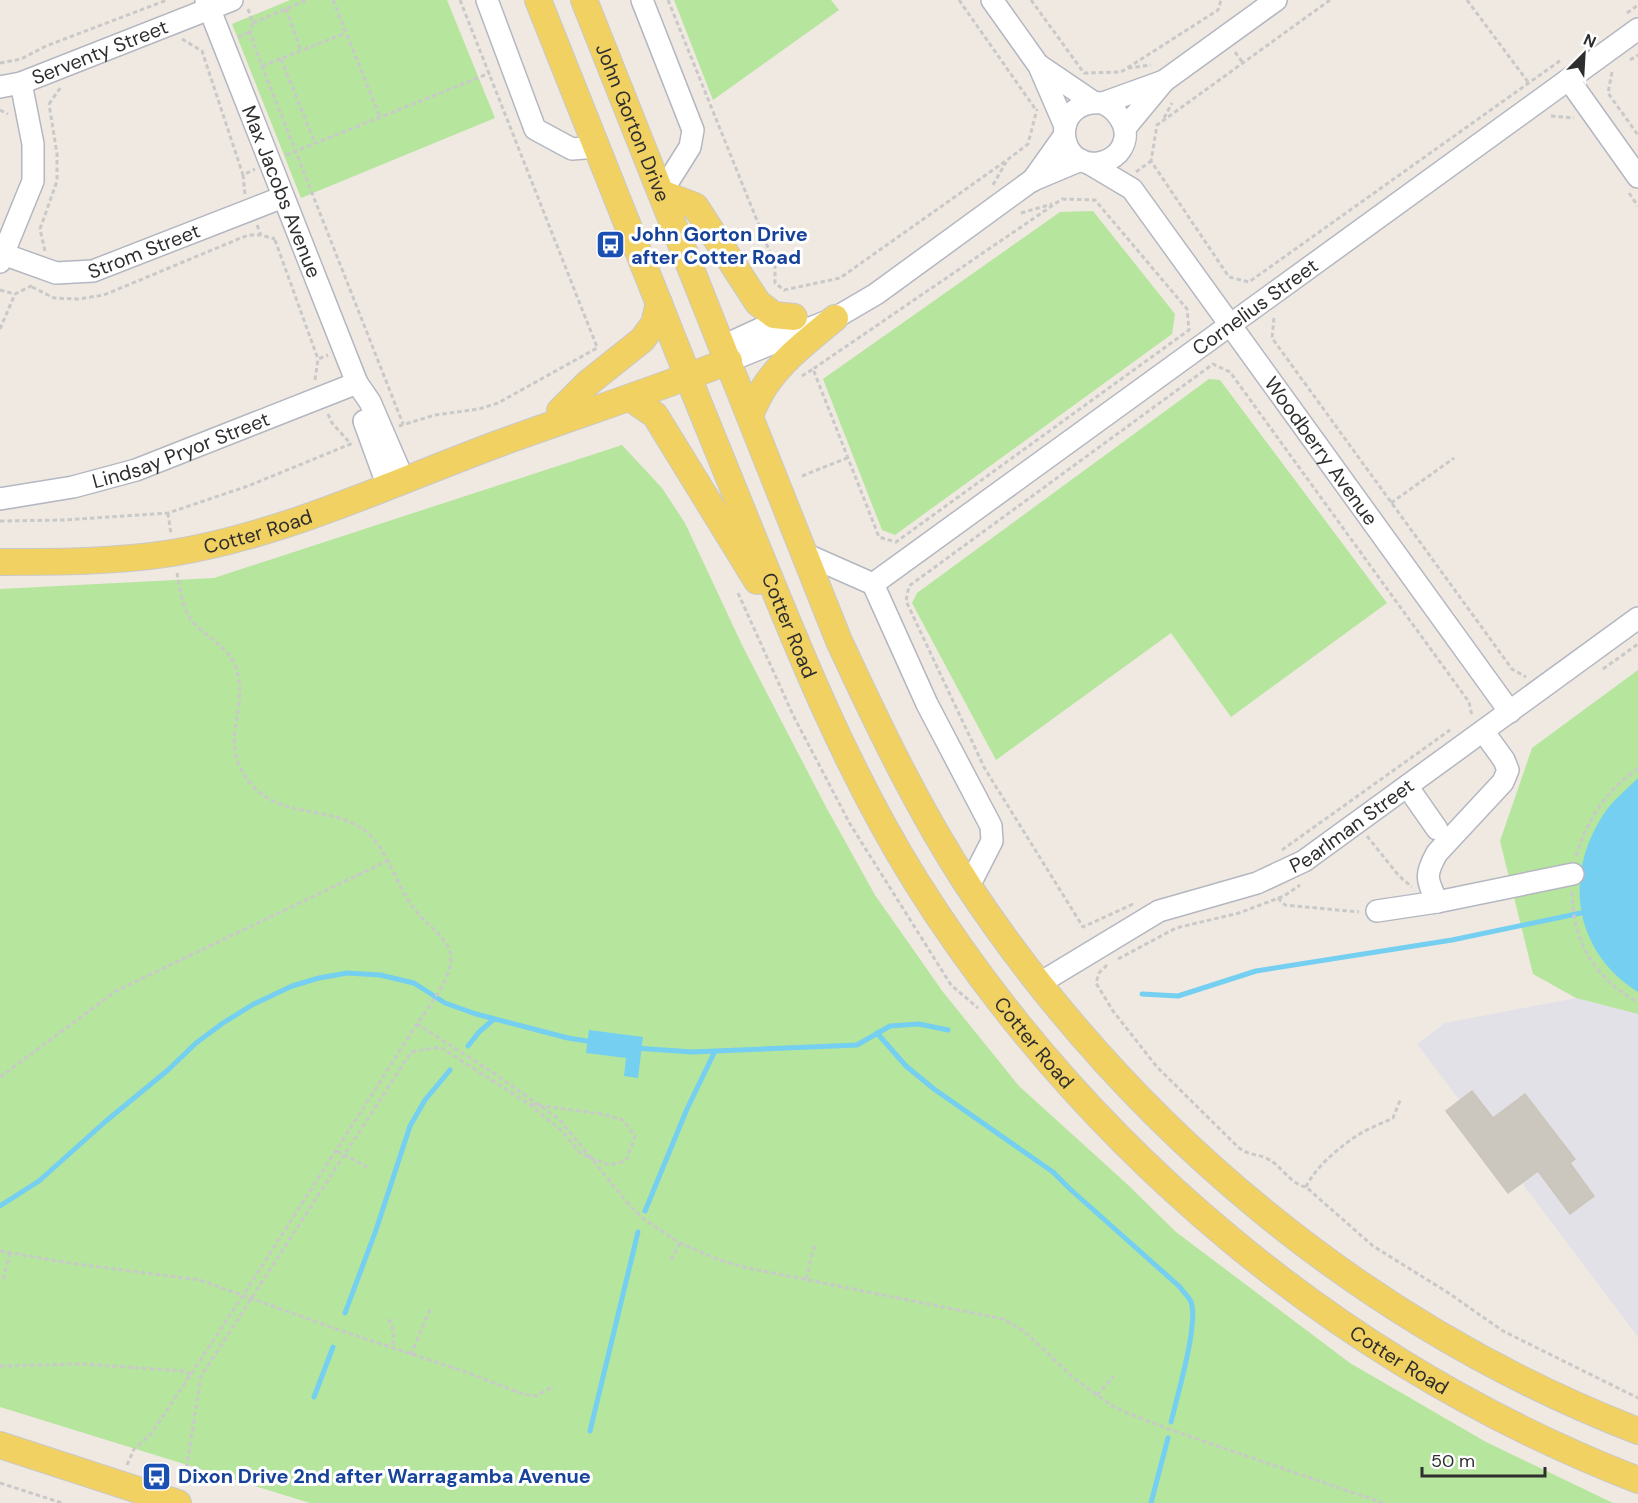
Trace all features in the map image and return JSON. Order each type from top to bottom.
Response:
[{"type":"main road","points":[[538,0],[685,369]]},
{"type":"main road","name":"John Gorton Drive","points":[[584,0],[726,353]]},
{"type":"main road","points":[[661,193],[695,206],[758,303],[774,315],[794,317]]},
{"type":"main road","points":[[560,411],[588,383],[642,340],[654,324],[659,303]]},
{"type":"main road","points":[[750,415],[764,387],[779,368],[835,318]]},
{"type":"main road","name":"Cotter Road","points":[[502,443],[560,411],[726,353],[839,641],[913,792],[969,886],[1040,983],[1087,1041],[1143,1102],[1255,1205],[1319,1255],[1458,1346],[1536,1388],[1638,1431]]},
{"type":"main road","name":"Cotter Road","points":[[0,562],[109,560],[173,552],[262,532],[630,398],[685,369]]},
{"type":"main road","name":"Cotter Road","points":[[685,369],[808,674],[859,778],[915,879],[968,958],[1058,1072],[1138,1156],[1240,1247],[1334,1319],[1388,1354],[1515,1425],[1638,1480]]},
{"type":"main road","points":[[630,398],[655,415],[756,579],[802,694],[847,788],[883,852],[915,879]]},
{"type":"main road","points":[[0,1445],[181,1497]]},
{"type":"street","points":[[487,0],[535,129],[572,149],[597,147]]},
{"type":"street","points":[[642,0],[693,130],[690,147],[661,193]]},
{"type":"street","points":[[992,0],[1039,66],[1064,131],[1067,146],[1072,154],[1086,162]]},
{"type":"street","points":[[726,353],[835,318],[876,294],[1031,181],[1086,162],[1101,163],[1110,159],[1118,153],[1124,136],[1164,81],[1268,2]]},
{"type":"street","name":"Serventy Street","points":[[0,87],[21,83],[208,4],[240,4]]},
{"type":"street","name":"Max Jacobs Avenue","points":[[208,4],[357,383],[358,404],[377,434],[396,484]]},
{"type":"street","name":"Cornelius Street","points":[[873,584],[1569,80],[1630,23]]},
{"type":"street","points":[[1039,66],[1119,114],[1124,136]]},
{"type":"street","points":[[1569,80],[1632,183]]},
{"type":"street","points":[[1031,181],[1064,131],[1068,116],[1075,109],[1164,81]]},
{"type":"street","points":[[2,258],[33,181],[33,144],[21,83]]},
{"type":"street","name":"Woodberry Avenue","points":[[1124,136],[1132,189]]},
{"type":"street","name":"Woodberry Avenue","points":[[1086,162],[1132,189],[1510,712]]},
{"type":"street","name":"Strom Street","points":[[2,258],[35,277],[56,273],[93,271],[283,197]]},
{"type":"street","points":[[726,353],[760,328],[876,294]]},
{"type":"street","name":"Lindsay Pryor Street","points":[[0,499],[73,487],[136,470],[357,383]]},
{"type":"street","points":[[805,554],[873,584],[927,704],[991,826],[992,841],[969,886]]},
{"type":"street","name":"Pearlman Street","points":[[1040,983],[1160,911],[1257,883],[1304,861],[1407,786],[1477,723],[1510,712],[1638,618]]},
{"type":"street","points":[[1437,902],[1427,879],[1437,853],[1503,782],[1508,770],[1504,760],[1477,723]]},
{"type":"street","points":[[1407,786],[1437,829]]},
{"type":"street","points":[[1377,910],[1437,902],[1573,874]]},
{"type":"path","points":[[0,63],[21,58],[46,46],[167,0]]},
{"type":"path","points":[[307,0],[253,23],[250,32],[296,151],[377,434]]},
{"type":"path","points":[[333,0],[380,117]]},
{"type":"path","points":[[460,0],[597,348]]},
{"type":"path","points":[[668,0],[775,265],[775,283],[784,290],[840,278],[1028,144],[1036,110],[959,0]]},
{"type":"path","points":[[1031,0],[1084,73],[1121,72],[1218,10],[1221,0]]},
{"type":"path","points":[[1329,0],[1157,125],[1151,161],[1229,277],[1249,282],[1540,99],[1563,58]]},
{"type":"path","points":[[1467,0],[1540,99],[1575,118]]},
{"type":"path","points":[[240,4],[253,23]]},
{"type":"path","points":[[1630,23],[1638,5]]},
{"type":"path","points":[[286,9],[301,51]]},
{"type":"path","points":[[262,66],[346,33]]},
{"type":"path","points":[[183,41],[202,51],[243,175],[244,191]]},
{"type":"path","points":[[1629,60],[1638,55]]},
{"type":"path","points":[[281,59],[315,143]]},
{"type":"path","points":[[1612,71],[1608,93],[1638,135]]},
{"type":"path","points":[[243,175],[315,143],[490,74]]},
{"type":"path","points":[[0,329],[15,294],[35,277],[46,248],[40,229],[57,181],[57,154],[49,104],[62,86]]},
{"type":"path","points":[[1540,99],[1544,121]]},
{"type":"path","points":[[0,110],[8,114]]},
{"type":"path","points":[[1632,183],[1638,206]]},
{"type":"path","points":[[1062,199],[1095,200],[1187,309],[1189,330],[897,542],[879,537],[847,458],[813,369],[1062,199]]},
{"type":"path","points":[[35,277],[54,297],[78,299],[105,295],[248,235],[261,235],[274,240]]},
{"type":"path","points":[[0,290],[15,294]]},
{"type":"path","points":[[1274,318],[1272,338],[1512,669],[1525,678]]},
{"type":"path","points":[[0,521],[63,520],[168,513],[248,486],[377,434],[435,415],[479,409],[498,403],[606,344]]},
{"type":"path","points":[[1141,899],[1083,927],[986,769],[906,601],[909,586],[1213,364],[1230,372],[1469,702],[1477,723]]},
{"type":"path","points":[[320,398],[332,423],[377,434]]},
{"type":"path","points":[[802,476],[847,458]]},
{"type":"path","points":[[1391,502],[1454,458]]},
{"type":"path","points":[[130,1456],[134,1449],[151,1434],[244,1294],[441,986],[450,965],[449,948],[412,906],[376,842],[360,827],[336,818],[277,804],[263,796],[246,778],[238,764],[233,739],[239,695],[238,672],[227,651],[191,619],[183,600],[168,513]]},
{"type":"path","points":[[1279,852],[1452,728]]},
{"type":"path","points":[[1573,874],[1578,847],[1590,819],[1611,792],[1638,769]]},
{"type":"path","points":[[1357,823],[1411,887],[1437,902]]},
{"type":"path","points":[[0,1077],[116,991],[387,861]]},
{"type":"path","points":[[1278,898],[1285,905],[1354,913],[1377,910]]},
{"type":"path","points":[[1572,900],[1577,933],[1586,955],[1599,972],[1638,1002]]},
{"type":"path","points":[[1098,988],[1157,1067],[1239,1148],[1247,1154],[1265,1157],[1293,1182],[1306,1187],[1373,1246],[1447,1292],[1503,1332],[1638,1398]]},
{"type":"path","points":[[417,1024],[559,1119],[618,1194],[645,1220],[680,1243],[730,1264],[1003,1319],[1024,1331],[1076,1380],[1125,1412],[1153,1424],[1383,1503]]},
{"type":"path","points":[[181,1497],[201,1376],[411,1052],[440,1047],[529,1104],[562,1131],[581,1154],[609,1165],[626,1161],[635,1136],[622,1120],[602,1114],[529,1104]]},
{"type":"path","points":[[1306,1187],[1322,1165],[1355,1136],[1393,1118],[1401,1098]]},
{"type":"path","points":[[337,1151],[367,1167]]},
{"type":"path","points":[[670,1260],[680,1243]]},
{"type":"path","points":[[806,1279],[815,1243]]},
{"type":"path","points":[[0,1251],[69,1263],[200,1280],[523,1394],[536,1395],[554,1386]]},
{"type":"path","points":[[3,1279],[10,1253]]},
{"type":"path","points":[[411,1355],[430,1309]]},
{"type":"path","points":[[389,1319],[394,1333],[392,1349]]},
{"type":"path","points":[[0,1366],[83,1364],[184,1371],[191,1375]]},
{"type":"path","points":[[1097,1395],[1114,1376]]},
{"type":"path","points":[[0,1483],[62,1503]]},
{"type":"shaded area","points":[[1576,998],[1638,1014],[1638,1337],[1417,1044],[1445,1023]]},
{"type":"green space","points":[[290,0],[447,0],[495,118],[301,198],[232,24]]},
{"type":"green space","points":[[674,0],[831,0],[839,10],[713,100]]},
{"type":"green space","points":[[1093,211],[1175,314],[1172,334],[895,535],[882,530],[823,379],[1060,212]]},
{"type":"green space","points":[[1209,379],[1220,380],[1387,603],[1231,717],[1171,633],[996,760],[912,603],[917,593]]},
{"type":"green space","points":[[622,445],[662,488],[685,523],[743,647],[826,807],[875,895],[943,992],[1019,1086],[1176,1232],[1350,1363],[1486,1442],[1613,1503],[310,1503],[0,1407],[0,589],[214,578]]},
{"type":"green space","points":[[1638,670],[1638,1014],[1576,998],[1533,974],[1500,841],[1532,748]]},
{"type":"water","points":[[1638,778],[1638,992],[1616,975],[1600,956],[1588,935],[1582,912],[1580,888],[1583,863],[1590,839],[1603,815]]},
{"type":"water","points":[[589,1030],[643,1037],[638,1078],[624,1076],[626,1058],[586,1053]]},
{"type":"building","points":[[1472,1091],[1493,1118],[1525,1094],[1575,1159],[1570,1163],[1594,1196],[1570,1214],[1538,1171],[1508,1193],[1446,1111]]},
{"type":"waterway","points":[[1142,994],[1178,996],[1256,971],[1452,940],[1581,913]]},
{"type":"waterway","points":[[0,1206],[39,1181],[196,1043],[223,1023],[252,1005],[292,986],[319,978],[347,973],[380,975],[414,983],[445,1003],[476,1014],[568,1038],[593,1042]]},
{"type":"waterway","points":[[468,1046],[494,1019]]},
{"type":"waterway","points":[[635,1048],[692,1052],[857,1045],[890,1026],[919,1024],[948,1030]]},
{"type":"waterway","points":[[877,1033],[906,1066],[934,1089],[1053,1172],[1180,1287],[1189,1298],[1193,1312],[1190,1343],[1171,1422]]},
{"type":"waterway","points":[[645,1211],[687,1109],[715,1051]]},
{"type":"waterway","points":[[345,1313],[376,1230],[410,1126],[425,1100],[450,1070]]},
{"type":"waterway","points":[[590,1431],[638,1232]]},
{"type":"waterway","points":[[314,1397],[333,1347]]},
{"type":"waterway","points":[[1151,1503],[1168,1438]]},
{"type":"place","name":"John Gorton Drive after Cotter Road","points":[[610,245]]},
{"type":"place","name":"Dixon Drive 2nd after Warragamba Avenue","points":[[157,1476]]}]
